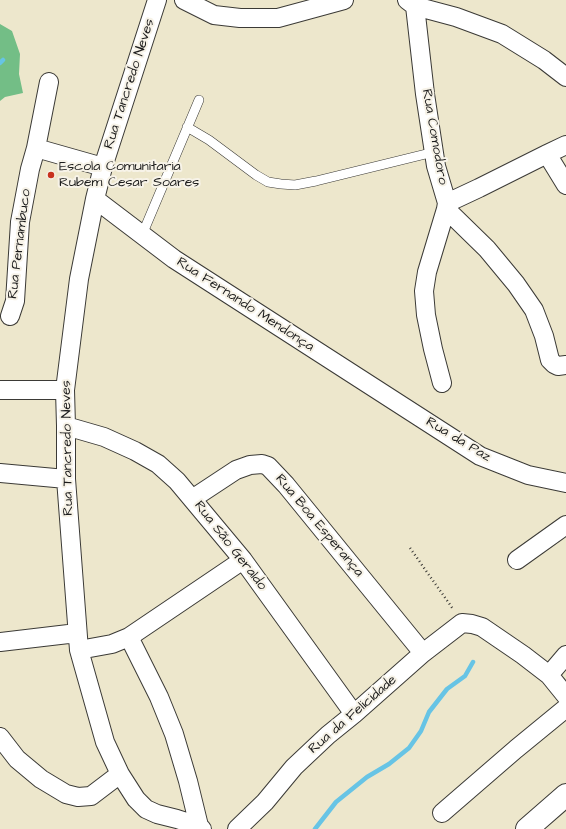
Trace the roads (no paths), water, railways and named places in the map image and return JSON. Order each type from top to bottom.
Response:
[{"type":"street","name":"Rua Tancredo Neves","points":[[157,0],[103,167],[78,279],[64,390],[66,479],[78,641],[105,742],[120,774],[136,798],[146,809],[201,828]]},
{"type":"street","points":[[184,0],[214,15],[240,18],[278,18],[320,3],[344,0]]},
{"type":"street","points":[[411,3],[456,17],[502,34],[544,60],[566,77]]},
{"type":"street","name":"Rua Comodoro","points":[[411,3],[436,166],[447,206]]},
{"type":"street","name":"Rua Pernambuco","points":[[10,316],[15,301],[20,222],[49,82]]},
{"type":"street","points":[[442,383],[426,315],[424,291],[427,272],[447,206],[479,188],[566,146]]},
{"type":"street","points":[[36,148],[103,167]]},
{"type":"street","points":[[547,154],[566,185]]},
{"type":"street","name":"Rua Fernando Mendonça","points":[[95,199],[174,259],[399,404]]},
{"type":"street","points":[[447,206],[487,249],[534,310],[544,336],[550,360],[558,366],[566,365]]},
{"type":"street","points":[[0,390],[64,390]]},
{"type":"street","name":"Rua da Paz","points":[[399,404],[480,456],[528,475],[566,483]]},
{"type":"street","name":"Rua São Geraldo","points":[[66,426],[104,437],[135,452],[158,464],[177,481],[243,560],[354,714]]},
{"type":"street","name":"Rua Boa Esperança","points":[[192,499],[236,470],[250,465],[262,464],[268,466],[286,485],[424,653]]},
{"type":"street","points":[[0,473],[66,479]]},
{"type":"street","points":[[517,560],[566,525]]},
{"type":"street","points":[[0,642],[78,641],[112,644],[129,637],[243,560]]},
{"type":"street","name":"Rua da Felicidade","points":[[237,829],[265,802],[294,767],[328,735],[424,653],[462,623],[482,627],[549,675]]},
{"type":"street","points":[[129,637],[159,697],[174,734],[201,828]]},
{"type":"street","points":[[566,655],[549,675],[566,696]]},
{"type":"street","points":[[442,813],[566,708]]},
{"type":"street","points":[[0,737],[17,759],[41,779],[66,794],[78,798],[91,796],[120,774]]},
{"type":"street","points":[[527,829],[566,795]]},
{"type":"lane","points":[[142,235],[199,100]]},
{"type":"lane","points":[[187,127],[209,140],[256,175],[268,182],[281,184],[294,185],[316,181],[434,152]]},
{"type":"waterway","points":[[0,63],[3,60]]},
{"type":"waterway","points":[[315,829],[336,802],[367,777],[389,764],[409,748],[421,731],[429,712],[447,689],[465,676],[473,662]]},
{"type":"place","name":"Escola Comunitaria Rubem Cesar Soares","points":[[51,175]]}]
